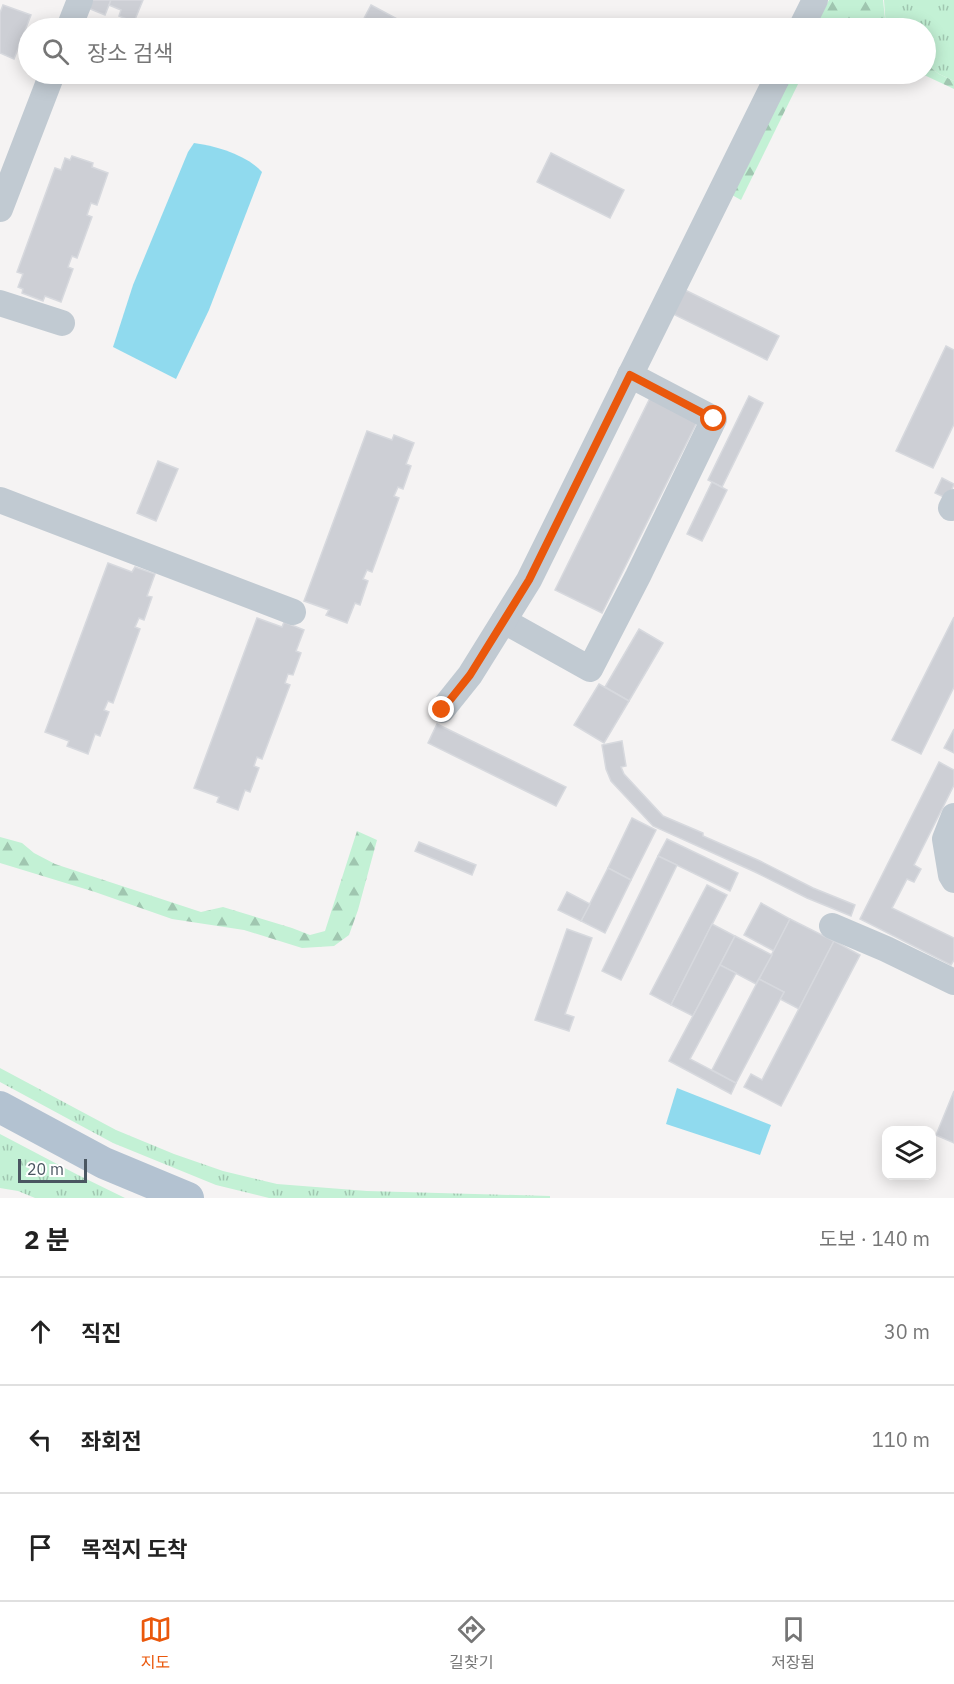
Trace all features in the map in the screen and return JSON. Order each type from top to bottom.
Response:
[{"type":"main road","points":[[0,1107],[104,1163],[188,1198]]},
{"type":"lane","points":[[73,18],[80,0]]},
{"type":"lane","points":[[806,18],[815,0]]},
{"type":"lane","points":[[0,209],[10,156],[47,84]]},
{"type":"lane","points":[[442,710],[470,675],[529,580],[774,84]]},
{"type":"lane","points":[[0,303],[62,323]]},
{"type":"lane","points":[[504,621],[590,669],[638,576],[714,419],[630,375]]},
{"type":"lane","points":[[0,501],[293,612]]},
{"type":"lane","points":[[954,816],[945,839],[951,875],[954,880]]},
{"type":"lane","points":[[832,926],[954,982]]},
{"type":"green space","points":[[829,0],[883,0],[885,18],[819,18]]},
{"type":"green space","points":[[884,0],[954,0],[954,81],[936,72],[936,18],[885,18]]},
{"type":"green space","points":[[936,72],[954,81],[954,89],[936,81]]},
{"type":"green space","points":[[787,84],[798,84],[741,200],[732,195]]},
{"type":"green space","points":[[357,831],[377,840],[349,935],[334,946],[302,948],[244,930],[172,919],[95,892],[0,863],[0,837],[22,843],[34,853],[55,864],[201,912],[223,907],[310,935],[325,931]]},
{"type":"green space","points":[[0,1068],[116,1130],[223,1171],[277,1184],[367,1191],[550,1196],[550,1198],[269,1198],[216,1185],[113,1143],[0,1082]]},
{"type":"green space","points":[[0,1134],[125,1198],[35,1198],[18,1191],[0,1188]]},
{"type":"water","points":[[194,143],[231,152],[262,172],[209,310],[176,379],[113,347],[133,285],[188,152]]},
{"type":"water","points":[[677,1088],[771,1125],[760,1155],[666,1124]]},
{"type":"building","points":[[91,0],[111,0],[105,15],[88,8]]},
{"type":"building","points":[[111,0],[143,0],[136,18],[119,16],[121,10],[109,5]]},
{"type":"building","points":[[3,5],[31,15],[30,18],[18,18],[18,49],[14,59],[0,53],[0,13]]},
{"type":"building","points":[[371,5],[395,18],[364,18]]},
{"type":"building","points":[[551,153],[624,190],[610,218],[537,182]]},
{"type":"building","points":[[72,156],[93,163],[92,167],[108,173],[97,205],[91,203],[87,215],[92,217],[77,258],[72,256],[68,267],[73,269],[61,302],[45,296],[43,301],[22,293],[23,289],[18,287],[23,274],[17,272],[55,168],[61,170],[65,158],[70,160]]},
{"type":"building","points":[[685,290],[779,336],[767,360],[673,314]]},
{"type":"building","points":[[946,346],[954,350],[954,424],[933,468],[896,451]]},
{"type":"building","points":[[652,394],[699,418],[602,613],[555,590]]},
{"type":"building","points":[[749,396],[763,403],[722,487],[708,480]]},
{"type":"building","points":[[367,431],[392,440],[394,435],[414,443],[406,464],[411,466],[403,489],[398,487],[394,496],[399,498],[372,572],[367,570],[363,579],[368,581],[360,605],[355,603],[347,623],[326,615],[329,610],[304,601]]},
{"type":"building","points":[[158,461],[178,469],[156,521],[137,513]]},
{"type":"building","points":[[942,478],[954,484],[948,499],[935,493]]},
{"type":"building","points":[[712,482],[727,490],[702,541],[687,534]]},
{"type":"building","points":[[108,563],[132,572],[135,567],[155,574],[147,596],[152,597],[144,620],[139,618],[135,627],[140,629],[113,703],[108,701],[104,710],[109,712],[100,736],[95,734],[88,754],[67,746],[69,741],[45,732]]},
{"type":"building","points":[[954,617],[954,687],[921,754],[892,740]]},
{"type":"building","points":[[257,618],[282,627],[284,622],[304,630],[296,651],[301,653],[293,675],[288,674],[285,683],[290,685],[262,759],[257,757],[254,766],[259,768],[250,792],[245,790],[238,810],[217,802],[219,797],[194,788]]},
{"type":"building","points":[[639,629],[663,643],[629,701],[605,687]]},
{"type":"building","points":[[599,684],[629,701],[604,743],[574,725]]},
{"type":"building","points":[[437,724],[566,787],[556,806],[428,743]]},
{"type":"building","points":[[954,729],[954,753],[944,748]]},
{"type":"building","points":[[622,741],[626,766],[621,767],[624,774],[663,816],[703,833],[703,836],[813,888],[855,905],[851,916],[807,898],[653,826],[611,781],[606,769],[602,745]]},
{"type":"building","points":[[939,762],[954,770],[954,785],[914,865],[921,869],[914,882],[907,879],[892,908],[954,938],[954,960],[951,965],[860,919]]},
{"type":"building","points":[[632,818],[656,830],[631,880],[608,868]]},
{"type":"building","points":[[667,839],[738,873],[730,891],[658,856]]},
{"type":"building","points":[[419,842],[476,865],[472,875],[415,851]]},
{"type":"building","points":[[658,856],[677,865],[621,980],[602,971]]},
{"type":"building","points":[[608,868],[631,880],[605,933],[581,921]]},
{"type":"building","points":[[707,885],[727,895],[671,1005],[650,994]]},
{"type":"building","points":[[567,892],[590,904],[581,921],[558,910]]},
{"type":"building","points":[[761,903],[790,919],[774,951],[744,935]]},
{"type":"building","points":[[790,919],[834,941],[799,1009],[780,999],[784,992],[759,979]]},
{"type":"building","points":[[712,924],[735,936],[693,1016],[671,1005]]},
{"type":"building","points":[[567,929],[592,938],[565,1014],[574,1017],[569,1031],[535,1020]]},
{"type":"building","points":[[735,936],[772,955],[756,984],[720,965]]},
{"type":"building","points":[[834,941],[860,955],[781,1106],[744,1087],[751,1074],[762,1080]]},
{"type":"building","points":[[720,965],[736,973],[690,1059],[736,1083],[731,1094],[669,1061]]},
{"type":"building","points":[[759,979],[784,992],[736,1083],[712,1070]]},
{"type":"building","points":[[954,1091],[954,1143],[936,1135]]},
{"type":"route","points":[[442,710],[470,675],[529,580],[630,375],[714,419]]}]
